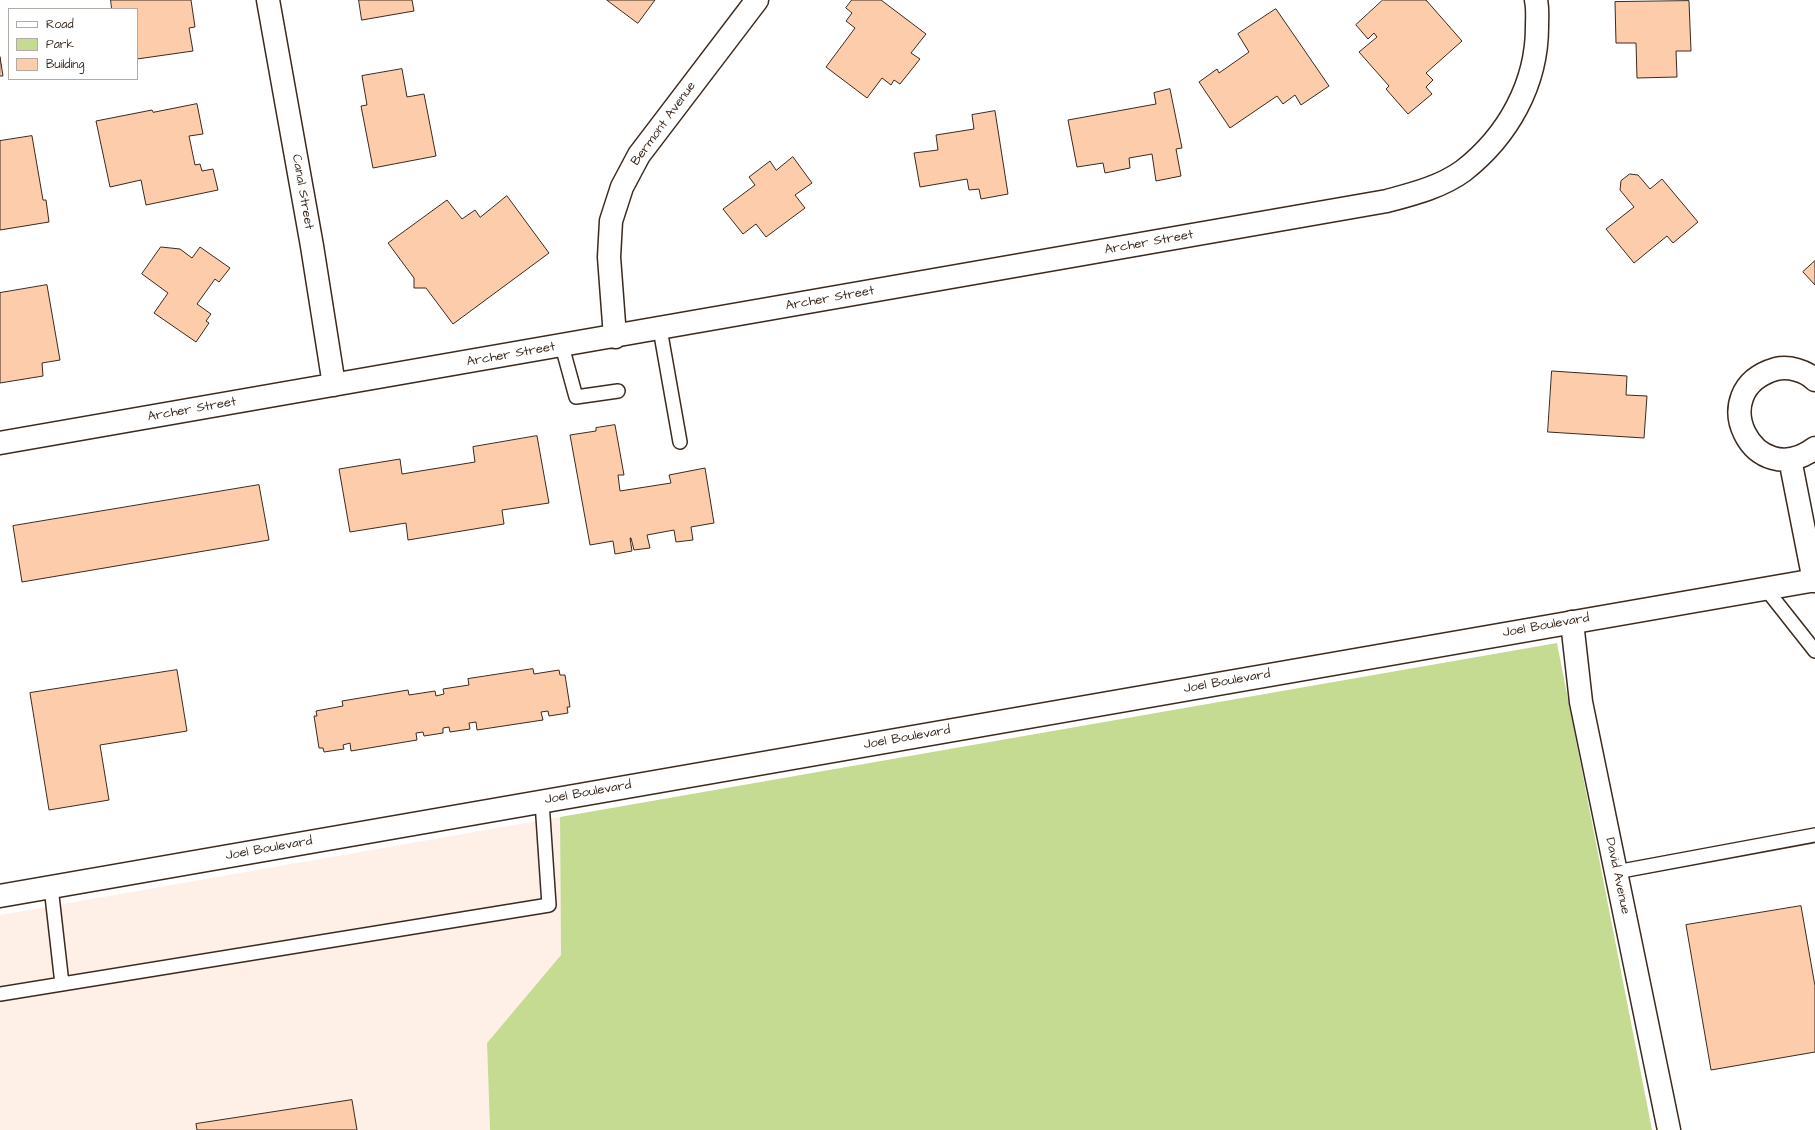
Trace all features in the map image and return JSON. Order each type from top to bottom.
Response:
[{"type":"street","name":"Canal Street","points":[[268,0],[311,238],[334,385]]},
{"type":"street","name":"Bermont Avenue","points":[[615,337],[609,257],[611,221],[622,187],[639,155],[757,0]]},
{"type":"street","name":"Archer Street","points":[[0,443],[615,337],[1387,201],[1426,190],[1462,171],[1492,144],[1514,115],[1528,83],[1537,49],[1536,0]]},
{"type":"street","points":[[1815,380],[1810,375],[1795,369],[1779,368],[1765,372],[1753,380],[1744,392],[1739,405],[1739,420],[1743,433],[1751,445],[1762,454],[1776,459],[1790,460],[1806,455],[1815,448]]},
{"type":"street","points":[[1790,460],[1814,580]]},
{"type":"street","name":"Joel Boulevard","points":[[0,896],[1814,580]]},
{"type":"street","name":"David Avenue","points":[[1572,622],[1581,702],[1668,1130]]},
{"type":"lane","points":[[660,329],[680,442]]},
{"type":"lane","points":[[562,346],[576,397],[618,391]]},
{"type":"lane","points":[[1766,589],[1815,651]]},
{"type":"lane","points":[[0,994],[549,905],[542,802]]},
{"type":"lane","points":[[1616,872],[1815,835]]},
{"type":"lane","points":[[51,887],[62,984]]},
{"type":"shaded area","points":[[560,817],[561,955],[487,1043],[490,1130],[0,1130],[0,915]]},
{"type":"green space","points":[[1557,643],[1652,1130],[490,1130],[487,1043],[561,955],[560,817]]},
{"type":"building","points":[[111,0],[191,0],[195,27],[189,28],[193,51],[138,59],[138,8],[112,8]]},
{"type":"building","points":[[359,0],[412,0],[414,11],[362,20]]},
{"type":"building","points":[[607,0],[655,0],[638,23]]},
{"type":"building","points":[[852,0],[881,0],[926,34],[911,53],[920,59],[900,84],[894,80],[891,85],[882,78],[867,98],[826,67],[855,28],[846,21],[852,13],[846,8]]},
{"type":"building","points":[[1383,0],[1426,0],[1462,41],[1426,73],[1433,80],[1426,87],[1432,94],[1408,114],[1386,89],[1389,86],[1359,52],[1377,37],[1374,33],[1368,39],[1356,25]]},
{"type":"building","points":[[1689,1],[1691,51],[1676,51],[1677,77],[1637,78],[1636,43],[1616,43],[1615,2]]},
{"type":"building","points":[[1276,9],[1329,86],[1301,105],[1295,95],[1283,104],[1277,96],[1230,128],[1199,82],[1217,69],[1219,73],[1249,52],[1238,34]]},
{"type":"building","points":[[0,57],[3,76],[0,76]]},
{"type":"building","points":[[402,69],[407,97],[424,94],[436,156],[373,168],[361,106],[367,105],[362,76]]},
{"type":"building","points":[[1170,89],[1182,148],[1176,149],[1181,176],[1156,181],[1152,154],[1129,158],[1130,168],[1105,173],[1103,163],[1077,167],[1068,120],[1156,104],[1154,93]]},
{"type":"building","points":[[197,104],[203,134],[189,136],[195,165],[200,164],[202,171],[213,169],[218,190],[146,205],[141,180],[110,187],[96,121],[152,110],[153,112]]},
{"type":"building","points":[[995,111],[1008,194],[981,199],[979,189],[969,190],[967,179],[920,187],[914,153],[938,150],[936,135],[974,129],[972,115]]},
{"type":"building","points":[[32,136],[43,200],[46,200],[49,222],[0,230],[0,141]]},
{"type":"building","points":[[793,157],[812,183],[795,195],[805,208],[766,237],[756,224],[743,234],[723,209],[755,185],[749,177],[770,161],[776,170]]},
{"type":"building","points":[[1630,174],[1638,175],[1650,189],[1662,179],[1698,222],[1673,243],[1667,236],[1634,263],[1606,229],[1634,207],[1620,190],[1621,181]]},
{"type":"building","points":[[507,196],[549,253],[453,324],[426,288],[414,288],[414,278],[388,243],[447,200],[462,219],[475,210],[480,217]]},
{"type":"building","points":[[161,247],[180,249],[192,258],[200,247],[230,268],[219,282],[215,279],[197,304],[211,314],[206,321],[209,323],[196,342],[154,313],[168,293],[142,274]]},
{"type":"building","points":[[1815,261],[1815,285],[1803,272]]},
{"type":"building","points":[[47,285],[60,360],[42,363],[43,376],[0,383],[0,293]]},
{"type":"building","points":[[1552,371],[1627,376],[1626,395],[1647,396],[1644,438],[1548,432]]},
{"type":"building","points":[[615,425],[624,475],[618,475],[620,491],[671,483],[669,475],[705,468],[714,523],[691,527],[693,540],[676,542],[674,530],[647,535],[650,548],[634,550],[631,538],[632,551],[615,554],[613,541],[590,545],[570,435],[596,431],[596,428]]},
{"type":"building","points":[[537,436],[549,503],[502,510],[504,524],[408,540],[406,523],[350,532],[339,469],[400,459],[402,474],[475,462],[473,447]]},
{"type":"building","points":[[259,485],[269,540],[22,582],[13,526]]},
{"type":"building","points":[[533,669],[534,674],[559,670],[560,675],[565,675],[570,707],[567,707],[568,713],[549,716],[548,711],[541,712],[543,720],[477,730],[476,722],[469,723],[470,729],[450,732],[449,727],[443,728],[443,733],[424,736],[423,732],[416,733],[417,740],[351,751],[350,743],[343,745],[344,749],[324,752],[323,748],[319,748],[314,716],[317,716],[316,711],[343,706],[342,701],[408,690],[409,695],[435,691],[436,696],[444,694],[443,689],[469,685],[468,679]]},
{"type":"building","points":[[177,670],[187,731],[100,745],[109,800],[49,810],[30,693]]},
{"type":"building","points":[[1801,906],[1815,986],[1815,1052],[1711,1070],[1686,925]]},
{"type":"building","points":[[352,1100],[357,1130],[197,1130],[196,1124]]}]
